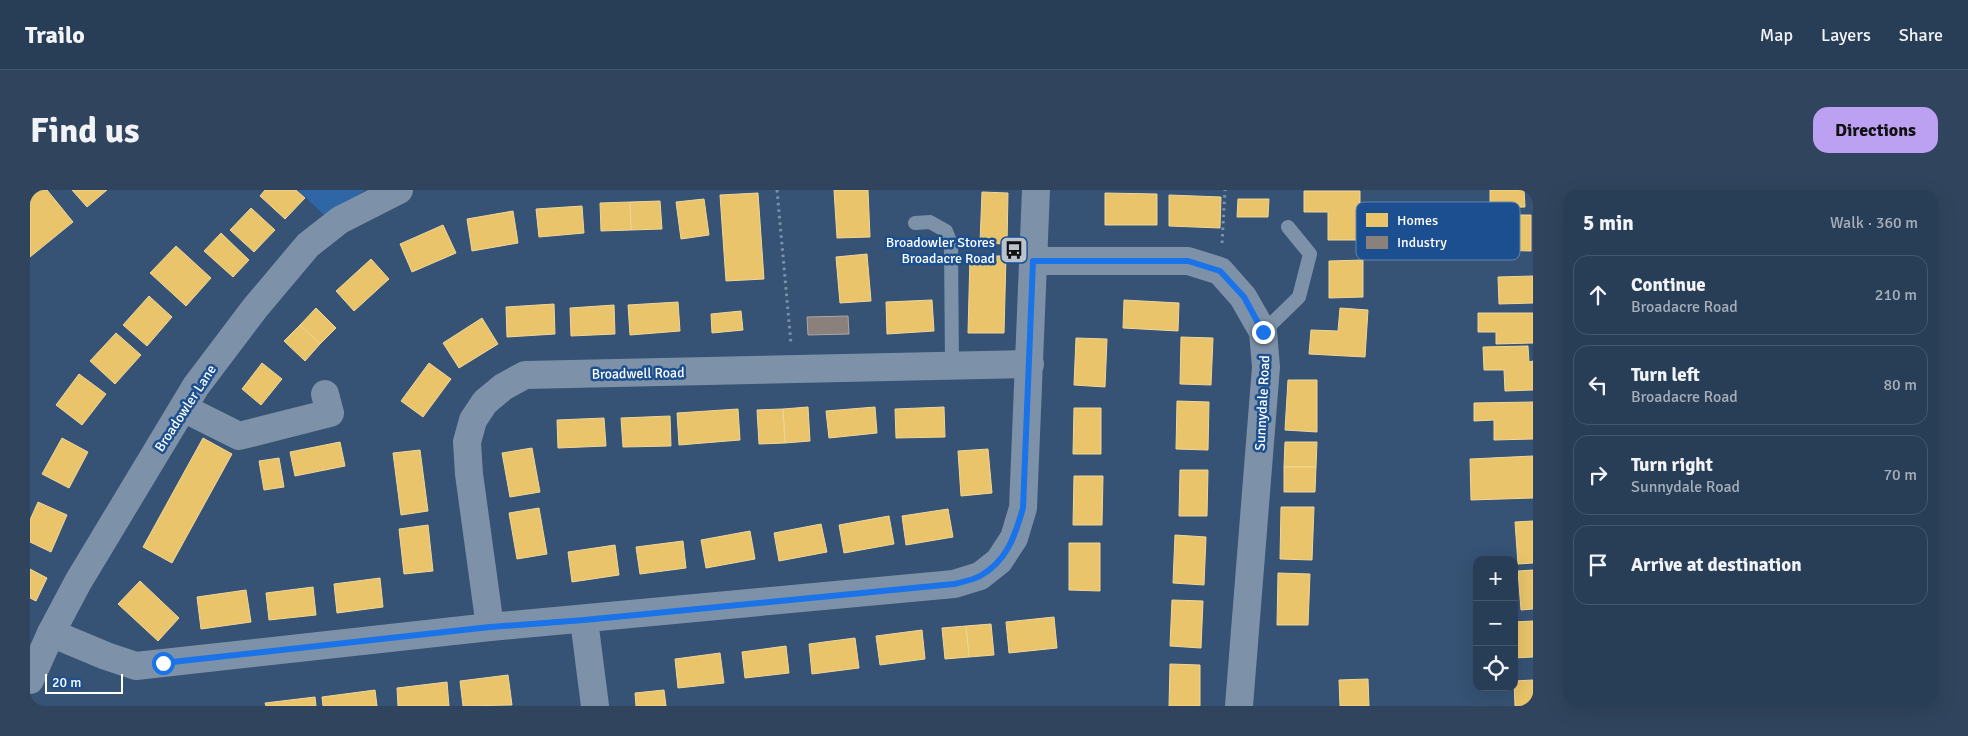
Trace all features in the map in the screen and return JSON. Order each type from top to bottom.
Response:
[{"type":"street","name":"Broadowler Lane","points":[[30,680],[42,643],[202,378],[255,308],[308,245],[340,220],[400,190]]},
{"type":"street","points":[[42,643],[106,656],[136,666],[490,627],[584,620],[954,584],[980,576],[999,561],[1014,538],[1023,508],[1036,190]]},
{"type":"street","name":"Sunnydale Road","points":[[1033,261],[1188,261],[1220,271],[1244,297],[1263,332],[1266,367],[1239,706]]},
{"type":"street","name":"Broadwell Road","points":[[490,627],[469,474],[467,442],[473,420],[485,402],[497,392],[525,375],[1030,364]]},
{"type":"street","points":[[183,408],[240,436],[330,413],[325,394]]},
{"type":"street","points":[[584,620],[595,706]]},
{"type":"lane","points":[[916,223],[930,222],[946,231],[951,244],[952,366]]},
{"type":"lane","points":[[1263,332],[1299,296],[1310,254],[1288,227]]},
{"type":"path","points":[[777,190],[793,370]]},
{"type":"path","points":[[1220,271],[1225,190]]},
{"type":"shaded area","points":[[298,190],[365,190],[326,217]]},
{"type":"building: Homes","points":[[33,190],[47,190],[73,222],[30,257],[30,192]]},
{"type":"building: Homes","points":[[72,190],[107,190],[87,207]]},
{"type":"building: Homes","points":[[265,190],[296,190],[305,198],[285,219],[260,196]]},
{"type":"building: Homes","points":[[834,190],[868,190],[870,237],[837,238]]},
{"type":"building: Homes","points":[[1490,190],[1524,190],[1525,207],[1520,207],[1520,202],[1490,202]]},
{"type":"building: Homes","points":[[1304,191],[1360,191],[1360,202],[1356,202],[1356,240],[1328,240],[1328,212],[1304,212]]},
{"type":"building: Homes","points":[[982,192],[1008,193],[1007,244],[980,243]]},
{"type":"building: Homes","points":[[758,193],[764,279],[726,281],[720,195]]},
{"type":"building: Homes","points":[[1105,193],[1157,194],[1157,225],[1105,225]]},
{"type":"building: Homes","points":[[1169,195],[1221,197],[1220,228],[1169,226]]},
{"type":"building: Homes","points":[[704,199],[709,235],[681,239],[676,202]]},
{"type":"building: Homes","points":[[1238,199],[1269,199],[1268,217],[1237,217]]},
{"type":"building: Homes","points":[[660,201],[662,229],[631,230],[630,202]]},
{"type":"building: Homes","points":[[630,202],[631,230],[601,231],[600,203]]},
{"type":"building: Homes","points":[[582,206],[584,233],[539,237],[536,209]]},
{"type":"building: Homes","points":[[251,208],[275,230],[254,252],[230,230]]},
{"type":"building: Homes","points":[[513,211],[518,243],[472,251],[467,219]]},
{"type":"building: Homes","points":[[1520,215],[1531,215],[1531,251],[1520,251]]},
{"type":"building: Homes","points":[[443,225],[456,253],[412,272],[400,244]]},
{"type":"building: Homes","points":[[221,233],[249,260],[233,277],[204,251]]},
{"type":"building: Homes","points":[[176,246],[211,278],[186,306],[150,273]]},
{"type":"building: Homes","points":[[867,254],[871,301],[840,303],[836,257]]},
{"type":"building: Homes","points":[[970,256],[1006,256],[1004,333],[968,333]]},
{"type":"building: Homes","points":[[371,259],[389,279],[354,311],[336,291]]},
{"type":"building: Homes","points":[[1363,260],[1363,297],[1329,298],[1329,261]]},
{"type":"building: Homes","points":[[1533,276],[1533,303],[1499,304],[1498,277]]},
{"type":"building: Homes","points":[[149,296],[172,317],[147,346],[123,325]]},
{"type":"building: Homes","points":[[932,300],[934,331],[887,334],[886,302]]},
{"type":"building: Homes","points":[[1124,300],[1179,303],[1178,331],[1123,328]]},
{"type":"building: Homes","points":[[678,302],[680,331],[630,335],[628,305]]},
{"type":"building: Homes","points":[[554,304],[555,334],[507,337],[506,307]]},
{"type":"building: Homes","points":[[614,305],[615,334],[571,336],[570,308]]},
{"type":"building: Homes","points":[[316,308],[336,328],[320,344],[300,325]]},
{"type":"building: Homes","points":[[1340,308],[1368,310],[1365,357],[1309,354],[1311,330],[1338,331]]},
{"type":"building: Homes","points":[[741,311],[743,330],[712,333],[711,314]]},
{"type":"building: Homes","points":[[1478,313],[1533,313],[1533,343],[1496,344],[1496,332],[1478,332]]},
{"type":"building: Homes","points":[[482,318],[498,344],[459,368],[443,343]]},
{"type":"building: Homes","points":[[300,325],[320,344],[305,361],[284,341]]},
{"type":"building: Homes","points":[[116,333],[141,355],[115,384],[90,361]]},
{"type":"building: Homes","points":[[1181,337],[1213,338],[1211,385],[1180,384]]},
{"type":"building: Homes","points":[[1076,338],[1107,339],[1105,387],[1074,385]]},
{"type":"building: Homes","points":[[1528,346],[1529,362],[1533,361],[1533,390],[1505,391],[1504,370],[1484,370],[1483,347]]},
{"type":"building: Homes","points":[[262,363],[282,379],[261,405],[242,389]]},
{"type":"building: Homes","points":[[429,363],[451,379],[423,417],[401,401]]},
{"type":"building: Homes","points":[[79,374],[106,394],[82,425],[56,405]]},
{"type":"building: Homes","points":[[1288,380],[1317,380],[1317,432],[1285,430]]},
{"type":"building: Homes","points":[[1177,401],[1209,402],[1208,450],[1176,449]]},
{"type":"building: Homes","points":[[1533,402],[1533,439],[1494,440],[1494,420],[1474,421],[1474,403]]},
{"type":"building: Homes","points":[[808,407],[810,441],[785,443],[783,409]]},
{"type":"building: Homes","points":[[875,407],[877,433],[829,438],[826,411]]},
{"type":"building: Homes","points":[[944,407],[945,437],[896,438],[895,409]]},
{"type":"building: Homes","points":[[1074,408],[1101,408],[1101,454],[1073,454]]},
{"type":"building: Homes","points":[[738,409],[740,440],[679,445],[677,413]]},
{"type":"building: Homes","points":[[783,409],[785,443],[759,444],[757,410]]},
{"type":"building: Homes","points":[[670,416],[671,446],[623,447],[621,418]]},
{"type":"building: Homes","points":[[604,418],[606,446],[558,448],[557,420]]},
{"type":"building: Homes","points":[[62,438],[88,452],[69,488],[42,474]]},
{"type":"building: Homes","points":[[203,438],[232,454],[172,563],[143,547]]},
{"type":"building: Homes","points":[[340,442],[345,466],[295,476],[290,452]]},
{"type":"building: Homes","points":[[1285,442],[1317,442],[1316,467],[1284,467]]},
{"type":"building: Homes","points":[[532,448],[540,492],[510,497],[502,453]]},
{"type":"building: Homes","points":[[988,449],[992,493],[961,496],[958,451]]},
{"type":"building: Homes","points":[[420,450],[428,511],[401,515],[393,453]]},
{"type":"building: Homes","points":[[1533,456],[1533,498],[1471,500],[1470,459]]},
{"type":"building: Homes","points":[[279,458],[284,487],[264,490],[259,461]]},
{"type":"building: Homes","points":[[1284,467],[1316,467],[1315,492],[1284,492]]},
{"type":"building: Homes","points":[[1180,470],[1208,470],[1207,516],[1179,516]]},
{"type":"building: Homes","points":[[1074,476],[1103,476],[1102,525],[1073,525]]},
{"type":"building: Homes","points":[[38,502],[67,515],[51,552],[30,542],[30,520]]},
{"type":"building: Homes","points":[[1281,507],[1314,507],[1312,560],[1280,559]]},
{"type":"building: Homes","points":[[539,508],[547,554],[517,559],[509,513]]},
{"type":"building: Homes","points":[[948,509],[953,537],[906,545],[902,516]]},
{"type":"building: Homes","points":[[889,516],[894,544],[844,553],[839,525]]},
{"type":"building: Homes","points":[[1533,521],[1533,563],[1518,564],[1515,522]]},
{"type":"building: Homes","points":[[821,524],[827,552],[779,561],[774,533]]},
{"type":"building: Homes","points":[[428,525],[433,571],[404,574],[399,529]]},
{"type":"building: Homes","points":[[750,531],[755,559],[706,568],[701,540]]},
{"type":"building: Homes","points":[[1175,535],[1206,537],[1204,585],[1173,583]]},
{"type":"building: Homes","points":[[683,541],[686,568],[640,574],[636,547]]},
{"type":"building: Homes","points":[[1069,543],[1100,543],[1100,591],[1069,590]]},
{"type":"building: Homes","points":[[615,545],[619,575],[572,582],[568,552]]},
{"type":"building: Homes","points":[[30,569],[47,578],[36,601],[30,598]]},
{"type":"building: Homes","points":[[1533,570],[1533,609],[1521,610],[1518,571]]},
{"type":"building: Homes","points":[[1278,573],[1310,574],[1308,625],[1277,625]]},
{"type":"building: Homes","points":[[380,578],[383,607],[337,613],[334,584]]},
{"type":"building: Homes","points":[[140,581],[179,618],[158,641],[118,604]]},
{"type":"building: Homes","points":[[313,587],[316,615],[269,620],[266,593]]},
{"type":"building: Homes","points":[[246,590],[251,622],[201,629],[197,597]]},
{"type":"building: Homes","points":[[1172,600],[1203,601],[1201,648],[1170,646]]},
{"type":"building: Homes","points":[[1054,617],[1057,648],[1009,653],[1006,622]]},
{"type":"building: Homes","points":[[1533,621],[1533,657],[1518,658],[1518,622]]},
{"type":"building: Homes","points":[[991,624],[994,655],[969,657],[966,626]]},
{"type":"building: Homes","points":[[966,626],[969,657],[945,659],[942,628]]},
{"type":"building: Homes","points":[[922,630],[925,659],[880,665],[876,636]]},
{"type":"building: Homes","points":[[855,638],[859,668],[812,674],[809,644]]},
{"type":"building: Homes","points":[[786,646],[789,673],[745,678],[742,652]]},
{"type":"building: Homes","points":[[720,653],[724,683],[678,688],[675,659]]},
{"type":"building: Homes","points":[[1170,664],[1200,665],[1200,706],[1169,706]]},
{"type":"building: Homes","points":[[508,675],[512,705],[463,706],[460,681]]},
{"type":"building: Homes","points":[[1368,679],[1369,706],[1340,706],[1339,680]]},
{"type":"building: Homes","points":[[1533,680],[1533,706],[1515,706],[1514,691],[1518,691],[1518,681]]},
{"type":"building: Homes","points":[[447,682],[449,706],[398,706],[397,688]]},
{"type":"building: Homes","points":[[375,690],[377,706],[323,706],[322,697]]},
{"type":"building: Homes","points":[[664,690],[666,706],[636,706],[635,693]]},
{"type":"building: Homes","points":[[315,697],[316,706],[266,706],[265,703]]},
{"type":"building: Industry","points":[[848,316],[849,334],[808,335],[807,317]]},
{"type":"place","name":"Broadowler Stores Broadacre Road","points":[[1014,250]]},
{"type":"route","points":[[163,663],[490,627],[584,620],[954,584],[980,576],[999,561],[1014,538],[1023,508],[1033,261],[1188,261],[1220,271],[1244,297],[1263,332]]}]
